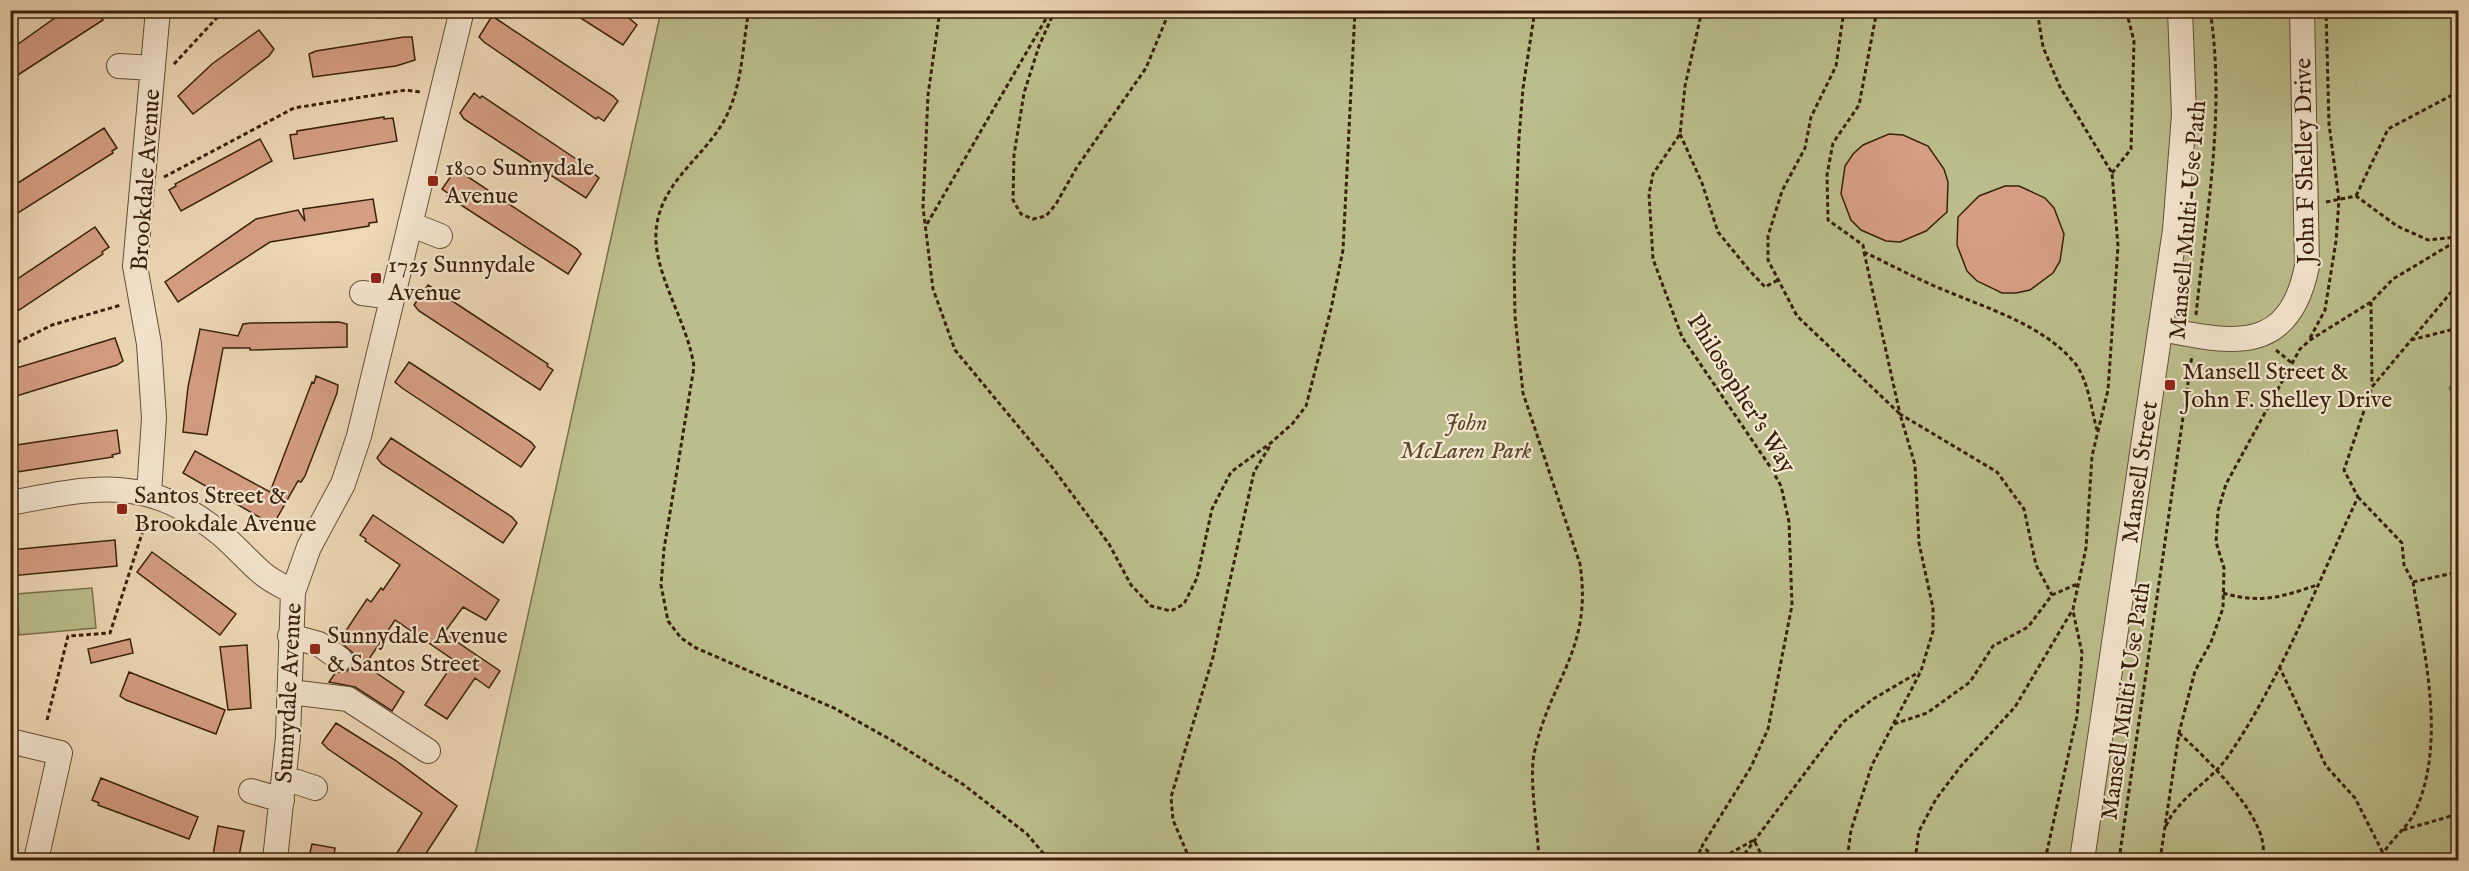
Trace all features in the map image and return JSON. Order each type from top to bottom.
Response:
[{"type":"street","name":"Brookdale Avenue","points":[[149,493],[154,418],[149,344],[135,266],[158,10]]},
{"type":"street","name":"Sunnydale Avenue","points":[[275,861],[284,789],[293,592],[309,547],[330,510],[352,461],[462,10]]},
{"type":"street","name":"Mansell Street","points":[[2082,861],[2160,329],[2182,160],[2184,71],[2180,10]]},
{"type":"street","name":"John F Shelley Drive","points":[[2160,329],[2232,341],[2260,337],[2283,321],[2295,306],[2303,286],[2307,266],[2302,10]]},
{"type":"street","points":[[119,66],[153,68]]},
{"type":"street","points":[[410,224],[440,236]]},
{"type":"street","points":[[363,294],[393,297]]},
{"type":"street","points":[[10,503],[64,492],[109,489],[149,493],[192,514],[220,534],[263,574],[293,592]]},
{"type":"street","points":[[290,636],[319,644],[340,659]]},
{"type":"street","points":[[290,692],[348,699],[428,751]]},
{"type":"street","points":[[10,741],[60,753],[36,861]]},
{"type":"street","points":[[251,790],[315,788]]},
{"type":"path","points":[[153,68],[169,70],[224,10]]},
{"type":"path","points":[[749,10],[741,78],[726,116],[707,147],[682,170],[664,198],[656,232],[661,270],[691,345],[694,367],[664,549],[661,585],[668,621],[681,638],[696,648],[834,708],[964,785],[1027,834],[1049,861]]},
{"type":"path","points":[[940,10],[928,94],[923,207],[933,289],[955,350],[1052,467],[1109,544],[1131,585],[1151,606],[1171,611],[1184,604],[1197,578],[1212,509],[1231,472],[1272,442],[1293,423],[1306,406],[1331,309],[1343,250],[1355,10]]},
{"type":"path","points":[[926,226],[1053,10]]},
{"type":"path","points":[[1053,10],[1024,93],[1014,155],[1013,200],[1021,214],[1033,219],[1046,216],[1056,204],[1077,166],[1146,68],[1170,10]]},
{"type":"path","points":[[1535,10],[1523,88],[1519,138],[1514,259],[1515,316],[1523,393],[1540,452],[1580,564],[1584,593],[1582,625],[1571,661],[1534,755],[1539,861]]},
{"type":"path","name":"Philosopher's Way","points":[[1696,861],[1702,846],[1751,767],[1768,729],[1792,605],[1789,522],[1781,486],[1682,337],[1653,259],[1649,194],[1653,174],[1680,134],[1685,86],[1702,10]]},
{"type":"path","points":[[1845,10],[1836,66],[1811,117],[1805,148],[1782,191],[1768,236],[1768,260],[1797,316],[1900,414],[1997,472],[2024,509],[2036,565],[2052,595]]},
{"type":"path","points":[[1847,861],[1851,830],[1872,765],[1921,671],[1933,631],[1933,608],[1919,543],[1915,465],[1900,414],[1863,245],[1828,220],[1827,175],[1833,143],[1859,105],[1877,10]]},
{"type":"path","points":[[2037,10],[2043,47],[2060,87],[2112,173],[2118,246],[2108,390],[2092,456],[2086,548],[2073,609],[2082,653],[2078,716],[2045,861]]},
{"type":"path","points":[[2112,173],[2131,148],[2134,41],[2126,10]]},
{"type":"path","name":"Mansell Multi-Use Path","points":[[2119,861],[2194,336],[2215,119],[2216,74],[2210,10]]},
{"type":"path","points":[[2310,340],[2325,310],[2336,241],[2339,200],[2329,124],[2326,10]]},
{"type":"path","points":[[2457,10],[2455,23],[2458,26]]},
{"type":"path","points":[[142,183],[156,182],[294,108],[405,90],[442,93]]},
{"type":"path","points":[[2356,196],[2388,129],[2458,92]]},
{"type":"path","points":[[1680,134],[1702,183],[1718,231],[1749,270],[1766,287],[1778,280]]},
{"type":"path","points":[[2306,206],[2356,196],[2397,226],[2428,240],[2458,239]]},
{"type":"path","points":[[2160,861],[2179,733],[2195,671],[2211,642],[2223,608],[2224,568],[2216,542],[2218,511],[2226,484],[2300,349],[2310,340],[2371,302],[2393,279],[2458,239]]},
{"type":"path","points":[[1864,252],[1943,290],[1998,312],[2044,338],[2074,361],[2082,379],[2097,432]]},
{"type":"path","points":[[2372,387],[2458,284]]},
{"type":"path","points":[[10,346],[52,325],[141,299]]},
{"type":"path","points":[[2371,302],[2372,387],[2344,470],[2358,496],[2402,543],[2404,565],[2413,582],[2430,699],[2429,768],[2414,814],[2383,853],[2380,861]]},
{"type":"path","points":[[2409,341],[2458,328]]},
{"type":"path","points":[[1190,861],[1173,820],[1171,797],[1213,657],[1254,472],[1272,442]]},
{"type":"path","points":[[47,720],[68,636],[110,633],[148,521],[149,493]]},
{"type":"path","points":[[2162,844],[2166,824],[2177,807],[2228,757],[2263,700],[2358,496]]},
{"type":"path","points":[[2413,582],[2458,572]]},
{"type":"path","points":[[1893,724],[1927,713],[1970,682],[1993,646],[2028,627],[2052,595],[2077,584]]},
{"type":"path","points":[[2223,593],[2241,598],[2277,599],[2317,585]]},
{"type":"path","points":[[1915,861],[1919,831],[1936,799],[1961,766],[2015,706],[2073,609]]},
{"type":"path","points":[[2279,666],[2326,766],[2355,798],[2383,853]]},
{"type":"path","points":[[1740,861],[1844,722],[1873,699],[1921,671]]},
{"type":"path","points":[[2179,733],[2217,768],[2257,825],[2264,852],[2261,861]]},
{"type":"path","points":[[2400,831],[2458,814]]},
{"type":"path","points":[[1702,846],[1718,860],[1754,840]]},
{"type":"path","points":[[1754,840],[1764,861]]},
{"type":"green space","name":"John McLaren Park","points":[[661,11],[2458,11],[2458,860],[474,860]]},
{"type":"green space","points":[[92,588],[96,628],[19,635],[16,594]]},
{"type":"building","points":[[66,10],[96,10],[103,20],[10,80],[10,50]]},
{"type":"building","points":[[568,10],[619,10],[637,25],[623,45]]},
{"type":"building","points":[[492,16],[613,96],[618,101],[604,121],[598,117],[596,119],[484,42],[479,37]]},
{"type":"building","points":[[259,30],[274,49],[269,56],[193,114],[178,96],[212,64]]},
{"type":"building","points":[[412,37],[415,60],[396,66],[313,77],[309,54]]},
{"type":"building","points":[[474,93],[480,98],[482,96],[594,171],[593,173],[599,178],[586,198],[464,119],[460,113]]},
{"type":"building","points":[[384,117],[384,119],[393,118],[397,141],[294,159],[290,135],[297,134],[297,131]]},
{"type":"building","points":[[104,128],[117,148],[112,151],[113,153],[10,218],[10,188]]},
{"type":"building","points":[[1889,134],[1903,135],[1928,146],[1944,169],[1948,182],[1947,212],[1926,231],[1900,242],[1886,241],[1861,230],[1851,220],[1841,194],[1845,166],[1853,154],[1863,145]]},
{"type":"building","points":[[260,139],[272,161],[181,211],[169,190],[176,186],[175,184]]},
{"type":"building","points":[[456,169],[577,249],[581,254],[568,274],[447,196],[449,194],[442,189]]},
{"type":"building","points":[[2005,186],[2019,186],[2045,198],[2054,208],[2064,234],[2060,261],[2053,273],[2030,290],[2016,293],[2002,293],[1977,281],[1967,271],[1957,245],[1958,217],[1979,196]]},
{"type":"building","points":[[373,199],[377,222],[369,223],[369,226],[270,242],[178,302],[165,282],[256,219],[298,210],[305,221],[303,209]]},
{"type":"building","points":[[95,227],[109,247],[102,252],[103,254],[10,316],[10,284]]},
{"type":"building","points":[[428,285],[548,364],[547,366],[553,370],[540,390],[419,311],[414,305]]},
{"type":"building","points":[[339,322],[347,324],[347,347],[250,350],[250,348],[223,348],[207,435],[183,432],[188,387],[200,329],[238,336],[243,324]]},
{"type":"building","points":[[115,338],[123,361],[117,365],[10,398],[10,370]]},
{"type":"building","points":[[409,362],[531,442],[535,447],[521,467],[395,382]]},
{"type":"building","points":[[316,376],[338,385],[337,393],[305,476],[301,482],[298,481],[273,525],[183,473],[195,451],[270,492]]},
{"type":"building","points":[[117,430],[120,453],[112,455],[113,457],[10,473],[10,446]]},
{"type":"building","points":[[391,438],[512,517],[517,523],[503,543],[382,464],[377,458]]},
{"type":"building","points":[[373,515],[499,600],[486,620],[463,607],[444,633],[500,671],[489,688],[475,678],[447,719],[425,705],[455,661],[395,620],[365,665],[404,692],[392,711],[355,687],[329,682],[336,672],[345,672],[351,668],[354,661],[353,653],[339,641],[367,599],[371,602],[381,588],[383,590],[400,565],[360,535]]},
{"type":"building","points":[[115,540],[117,566],[10,576],[10,550]]},
{"type":"building","points":[[152,552],[236,614],[220,635],[137,572]]},
{"type":"building","points":[[130,639],[133,653],[91,663],[88,649]]},
{"type":"building","points":[[247,645],[251,708],[228,710],[220,647]]},
{"type":"building","points":[[129,672],[225,710],[216,734],[120,696]]},
{"type":"building","points":[[336,723],[395,760],[457,806],[421,861],[392,861],[422,813],[322,743]]},
{"type":"building","points":[[101,778],[198,817],[189,839],[98,805],[99,803],[92,800]]},
{"type":"building","points":[[218,826],[244,831],[238,861],[212,861]]},
{"type":"building","points":[[312,844],[335,848],[333,861],[308,861]]},
{"type":"waterway","points":[[2451,388],[2458,408]]},
{"type":"place","name":"1800 Sunnydale Avenue","points":[[433,181]]},
{"type":"place","name":"1725 Sunnydale Avenue","points":[[376,278]]},
{"type":"place","name":"Mansell Street & John F. Shelley Drive","points":[[2170,385]]},
{"type":"place","name":"Santos Street & Brookdale Avenue","points":[[122,509]]},
{"type":"place","name":"Sunnydale Avenue & Santos Street","points":[[315,649]]}]
